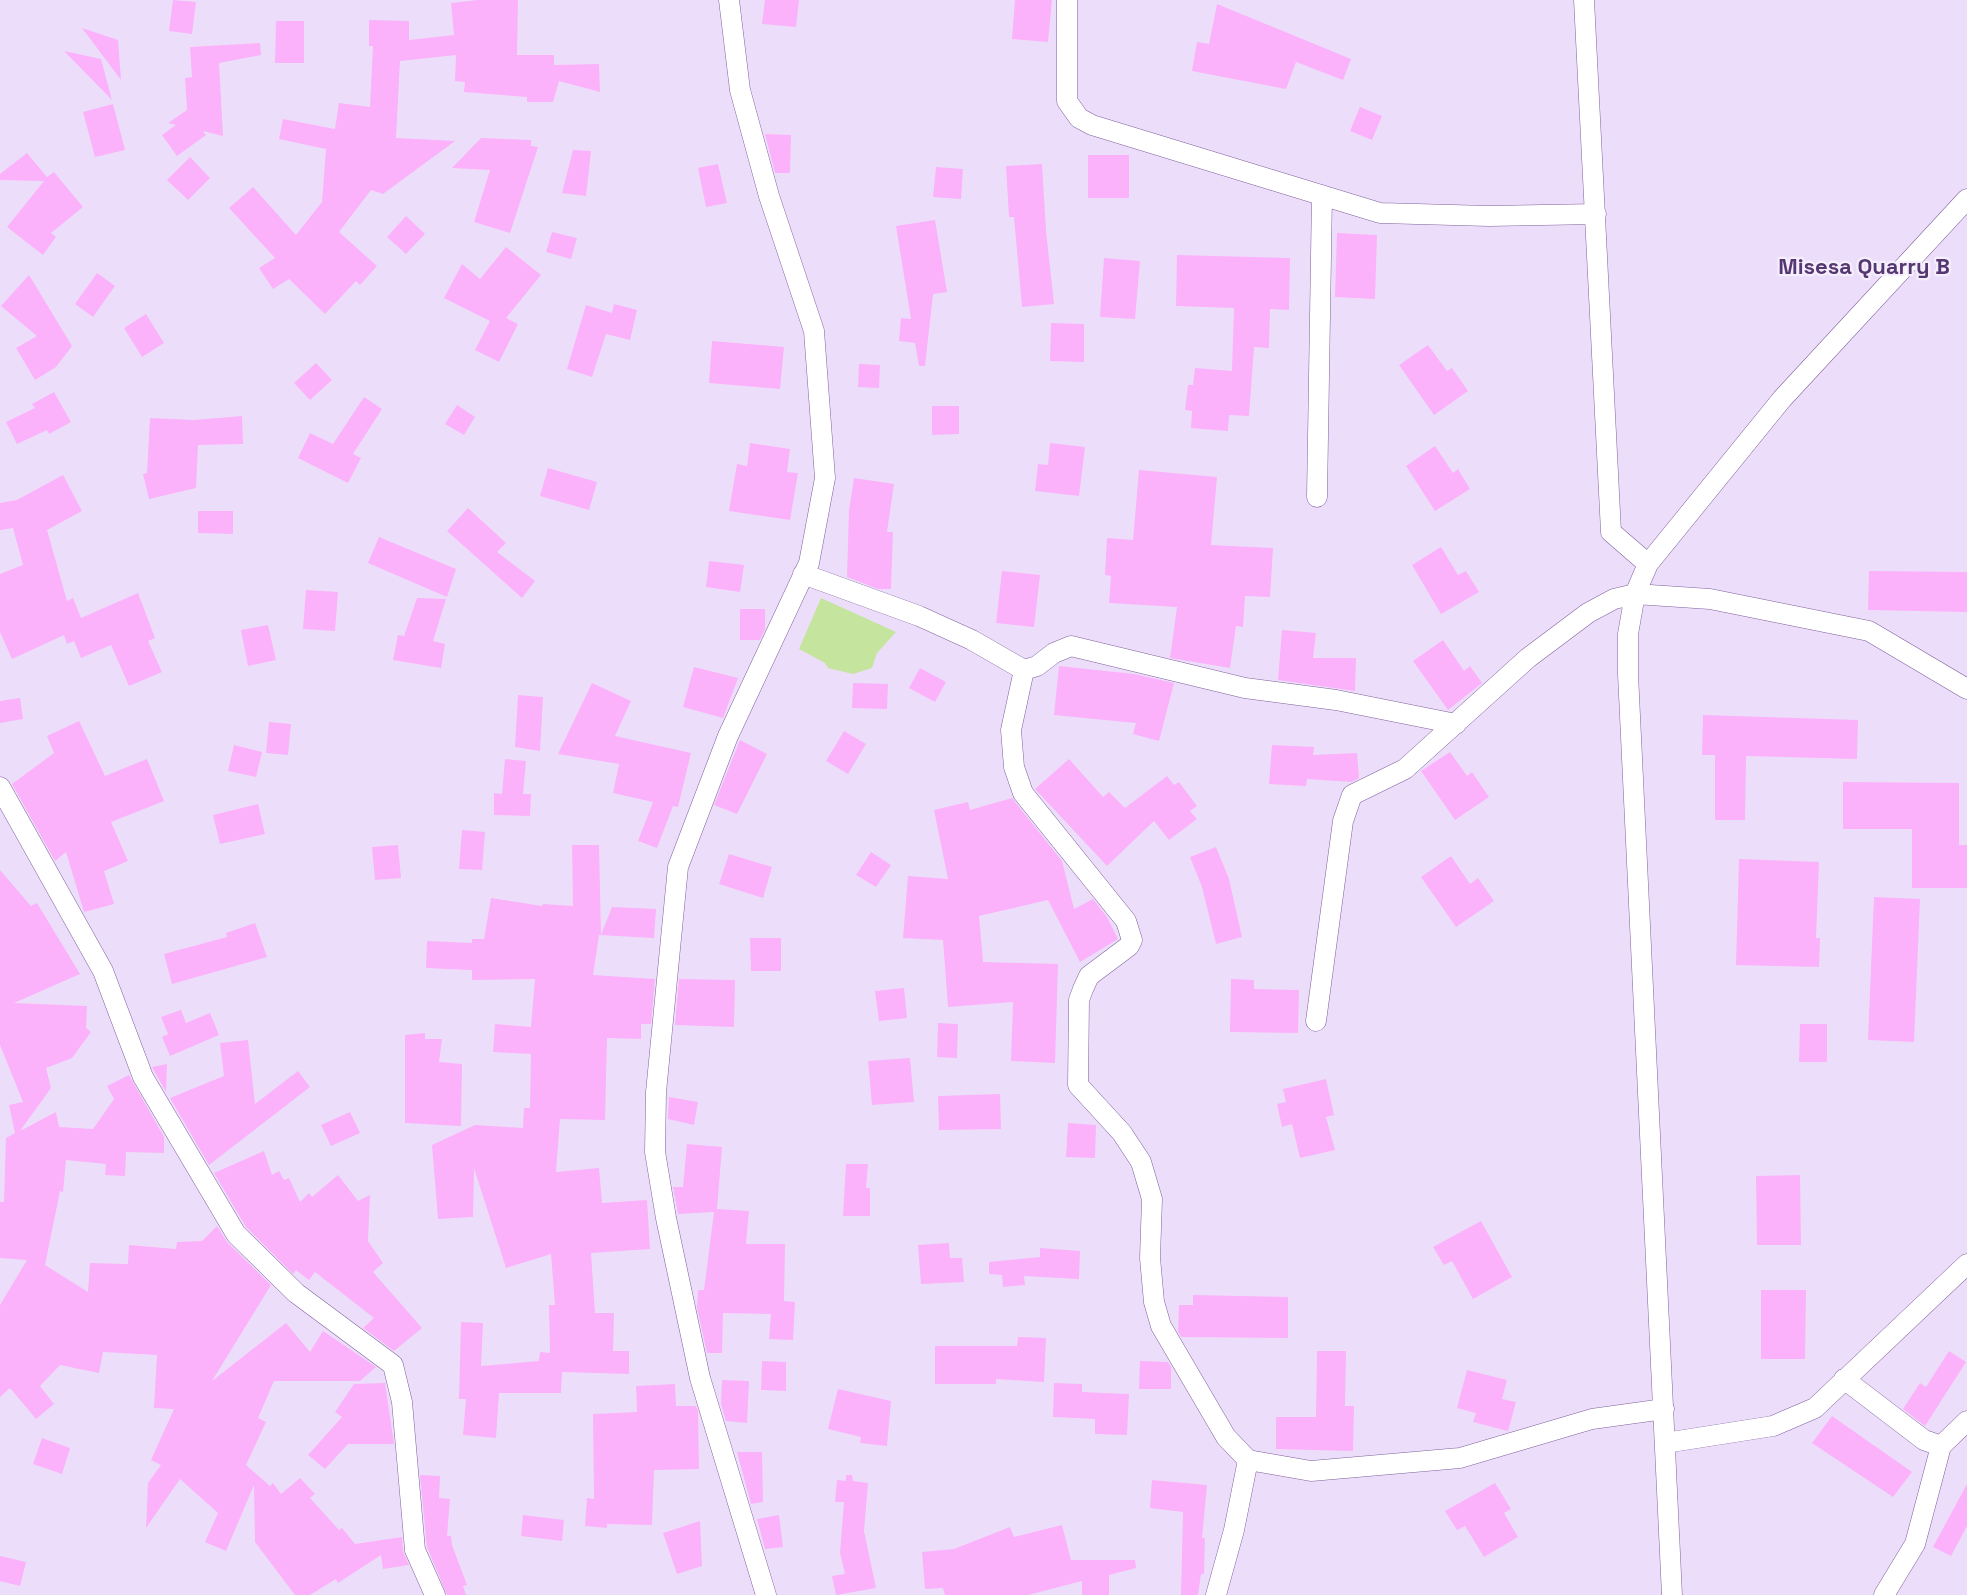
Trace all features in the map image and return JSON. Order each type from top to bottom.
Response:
[{"type":"street","points":[[729,0],[740,90],[770,196],[814,331],[825,478],[820,514],[809,562],[728,736],[682,849],[674,891],[655,1118],[656,1152],[666,1218],[700,1378],[766,1595]]},
{"type":"street","points":[[1066,0],[1067,101],[1080,118],[1092,125],[1380,213],[1479,216],[1596,214]]},
{"type":"street","points":[[1584,0],[1611,532],[1648,564]]},
{"type":"street","points":[[1317,497],[1322,195]]},
{"type":"street","points":[[1672,1595],[1628,674],[1628,634],[1635,594],[1648,564],[1782,399],[1967,199]]},
{"type":"street","points":[[803,574],[919,616],[972,640],[1024,670],[1037,666],[1054,653],[1071,646],[1245,688],[1336,700],[1456,724]]},
{"type":"street","points":[[1316,1021],[1343,821],[1349,799],[1355,793],[1379,784],[1405,769],[1528,658],[1588,613],[1614,599],[1635,594],[1710,599],[1869,631],[1967,689]]},
{"type":"street","points":[[1024,670],[1011,730],[1014,767],[1023,793],[1126,921],[1132,940],[1129,946],[1089,976],[1083,989],[1080,1000],[1078,1085],[1122,1133],[1142,1162],[1152,1199],[1150,1258],[1154,1302],[1161,1326],[1226,1437],[1248,1460],[1311,1471],[1460,1458],[1592,1419],[1664,1409]]},
{"type":"street","points":[[0,787],[103,971],[143,1077],[236,1234],[296,1293],[393,1365],[402,1402],[415,1550],[435,1595]]},
{"type":"street","points":[[1665,1443],[1773,1426],[1815,1408],[1967,1264]]},
{"type":"street","points":[[1844,1379],[1924,1440],[1941,1446]]},
{"type":"street","points":[[1884,1595],[1915,1544],[1941,1446],[1967,1420]]},
{"type":"street","points":[[1216,1595],[1234,1530],[1248,1460]]},
{"type":"green space","points":[[821,598],[896,632],[877,653],[872,668],[853,674],[828,668],[825,663],[799,649]]},
{"type":"building","points":[[173,0],[196,2],[192,34],[169,31]]},
{"type":"building","points":[[518,0],[517,55],[554,55],[554,65],[599,64],[600,92],[559,81],[553,102],[527,102],[527,97],[464,92],[465,82],[455,81],[456,55],[400,61],[396,138],[455,141],[383,194],[371,190],[339,232],[377,266],[360,285],[356,281],[325,314],[289,279],[273,289],[259,268],[275,258],[229,208],[253,187],[296,235],[322,202],[326,149],[279,139],[283,119],[335,129],[339,103],[370,107],[373,46],[369,46],[369,20],[409,21],[409,40],[454,35],[451,3]]},
{"type":"building","points":[[765,0],[799,0],[796,27],[762,24]]},
{"type":"building","points":[[1015,0],[1052,0],[1048,42],[1012,39]]},
{"type":"building","points":[[1217,4],[1351,59],[1343,80],[1296,62],[1286,89],[1192,71],[1197,42],[1209,44]]},
{"type":"building","points":[[276,21],[304,21],[304,63],[275,63]]},
{"type":"building","points":[[82,28],[118,40],[121,80]]},
{"type":"building","points":[[260,43],[261,55],[219,63],[223,136],[203,131],[206,135],[177,156],[162,135],[176,125],[168,123],[187,110],[185,78],[192,77],[190,47]]},
{"type":"building","points":[[64,51],[101,59],[112,100]]},
{"type":"building","points":[[113,104],[125,150],[95,157],[83,112]]},
{"type":"building","points":[[1360,107],[1382,116],[1372,140],[1350,131]]},
{"type":"building","points":[[765,134],[791,135],[790,173],[775,173]]},
{"type":"building","points":[[481,138],[531,140],[531,146],[538,147],[510,233],[474,222],[490,170],[452,168]]},
{"type":"building","points":[[573,150],[591,151],[586,196],[562,193]]},
{"type":"building","points":[[27,153],[47,177],[54,172],[83,207],[51,233],[56,237],[43,255],[7,227],[44,181],[0,180],[0,174]]},
{"type":"building","points":[[1088,155],[1129,155],[1129,198],[1088,198]]},
{"type":"building","points":[[190,157],[210,178],[188,200],[167,180]]},
{"type":"building","points":[[718,164],[727,203],[706,207],[698,168]]},
{"type":"building","points":[[1042,164],[1054,304],[1022,307],[1014,217],[1009,217],[1006,166]]},
{"type":"building","points":[[936,167],[963,169],[961,199],[933,197]]},
{"type":"building","points":[[406,216],[425,234],[406,254],[387,237]]},
{"type":"building","points":[[935,220],[947,292],[933,294],[925,366],[919,366],[915,343],[899,341],[901,318],[911,319],[896,226]]},
{"type":"building","points":[[552,232],[577,238],[571,259],[546,252]]},
{"type":"building","points":[[1337,233],[1377,235],[1375,299],[1335,297]]},
{"type":"building","points":[[506,247],[541,275],[506,318],[518,324],[499,362],[475,350],[490,321],[444,298],[462,264],[480,279]]},
{"type":"building","points":[[1177,255],[1290,258],[1289,310],[1270,309],[1269,348],[1254,347],[1249,416],[1229,415],[1228,431],[1191,428],[1192,411],[1185,410],[1188,385],[1193,385],[1195,368],[1232,371],[1234,308],[1176,306]]},
{"type":"building","points":[[1104,258],[1140,261],[1135,319],[1100,317]]},
{"type":"building","points":[[97,273],[115,286],[93,317],[75,304]]},
{"type":"building","points":[[29,275],[72,346],[56,367],[35,380],[16,348],[37,336],[1,306]]},
{"type":"building","points":[[614,304],[637,310],[630,340],[606,334],[592,377],[567,369],[586,305],[612,313]]},
{"type":"building","points":[[146,314],[164,343],[142,357],[124,328]]},
{"type":"building","points":[[1051,323],[1084,324],[1084,362],[1050,361]]},
{"type":"building","points":[[712,341],[784,347],[780,389],[709,383]]},
{"type":"building","points":[[1428,345],[1447,371],[1452,368],[1468,391],[1434,415],[1399,365]]},
{"type":"building","points":[[316,363],[332,380],[310,400],[294,383]]},
{"type":"building","points":[[859,364],[880,365],[879,388],[858,387]]},
{"type":"building","points":[[54,392],[71,422],[49,434],[47,430],[17,444],[6,422],[35,408],[32,404]]},
{"type":"building","points":[[364,397],[382,409],[353,454],[361,458],[348,483],[298,458],[310,433],[333,444]]},
{"type":"building","points":[[457,405],[475,417],[464,435],[445,424]]},
{"type":"building","points":[[932,406],[959,406],[959,434],[932,435]]},
{"type":"building","points":[[242,416],[243,444],[198,445],[196,488],[149,499],[143,474],[147,473],[150,418],[194,420]]},
{"type":"building","points":[[750,443],[790,449],[787,472],[798,473],[790,520],[729,511],[737,464],[747,466]]},
{"type":"building","points":[[1050,443],[1085,447],[1079,496],[1035,491],[1038,464],[1048,465]]},
{"type":"building","points":[[1435,446],[1453,473],[1458,469],[1470,489],[1435,511],[1406,466]]},
{"type":"building","points":[[548,468],[597,482],[589,510],[540,496]]},
{"type":"building","points":[[1139,470],[1217,477],[1211,545],[1273,548],[1270,597],[1245,596],[1243,627],[1236,626],[1230,668],[1170,658],[1177,607],[1109,603],[1111,576],[1105,575],[1107,538],[1133,540]]},
{"type":"building","points":[[63,475],[82,511],[47,530],[67,601],[73,598],[81,618],[138,593],[155,638],[148,641],[162,672],[129,686],[111,645],[81,658],[74,641],[67,644],[64,635],[12,659],[0,632],[0,574],[23,565],[13,528],[0,530],[0,503],[17,500]]},
{"type":"building","points":[[854,478],[894,484],[887,532],[893,532],[891,589],[878,589],[847,577],[849,510]]},
{"type":"building","points":[[468,508],[506,543],[497,552],[535,581],[522,598],[447,531]]},
{"type":"building","points":[[198,511],[233,511],[233,534],[198,533]]},
{"type":"building","points":[[379,537],[456,569],[447,597],[368,563]]},
{"type":"building","points":[[1441,547],[1458,575],[1466,571],[1479,592],[1441,614],[1412,565]]},
{"type":"building","points":[[709,561],[744,565],[740,592],[706,587]]},
{"type":"building","points":[[1002,571],[1040,575],[1034,627],[996,623]]},
{"type":"building","points":[[1869,571],[1967,572],[1967,612],[1868,610]]},
{"type":"building","points":[[306,590],[338,592],[335,631],[303,629]]},
{"type":"building","points":[[417,598],[446,599],[433,641],[445,644],[441,668],[393,660],[398,635],[404,636]]},
{"type":"building","points":[[740,609],[765,609],[765,629],[760,640],[740,640]]},
{"type":"building","points":[[268,625],[276,660],[248,666],[241,630]]},
{"type":"building","points":[[1282,630],[1316,633],[1313,658],[1356,658],[1355,691],[1278,680]]},
{"type":"building","points":[[1443,640],[1464,671],[1470,666],[1482,683],[1448,710],[1413,661]]},
{"type":"building","points":[[1059,666],[1134,674],[1174,683],[1159,741],[1133,734],[1136,723],[1054,715]]},
{"type":"building","points":[[694,667],[738,678],[723,718],[683,707]]},
{"type":"building","points":[[920,668],[946,682],[935,702],[909,688]]},
{"type":"building","points":[[592,683],[631,701],[615,736],[691,753],[678,807],[673,806],[657,848],[638,841],[653,802],[613,793],[619,764],[558,754]]},
{"type":"building","points":[[853,683],[888,684],[887,709],[852,708]]},
{"type":"building","points":[[518,695],[543,697],[540,751],[515,747]]},
{"type":"building","points":[[20,698],[23,719],[0,723],[0,701]]},
{"type":"building","points":[[1703,715],[1858,720],[1857,759],[1746,756],[1745,820],[1715,820],[1715,755],[1702,755]]},
{"type":"building","points":[[79,721],[105,776],[147,759],[164,801],[111,822],[128,861],[104,871],[114,904],[84,912],[66,852],[55,861],[12,784],[54,753],[47,736]]},
{"type":"building","points":[[269,722],[291,724],[288,755],[266,753]]},
{"type":"building","points":[[844,731],[866,744],[848,774],[826,761]]},
{"type":"building","points":[[740,740],[767,754],[737,814],[714,805]]},
{"type":"building","points":[[234,745],[262,752],[256,777],[228,771]]},
{"type":"building","points":[[1272,745],[1314,747],[1313,755],[1357,753],[1359,778],[1352,782],[1307,779],[1306,786],[1269,784]]},
{"type":"building","points":[[1450,752],[1467,776],[1472,772],[1489,797],[1455,820],[1421,771]]},
{"type":"building","points":[[505,759],[526,761],[523,794],[531,794],[530,816],[494,815],[494,793],[502,794]]},
{"type":"building","points":[[1069,759],[1103,797],[1109,792],[1125,808],[1167,776],[1174,785],[1179,782],[1197,806],[1190,811],[1197,819],[1169,840],[1154,821],[1107,866],[1035,789]]},
{"type":"building","points":[[1843,782],[1959,783],[1959,845],[1967,845],[1967,888],[1912,888],[1912,829],[1843,829]]},
{"type":"building","points":[[1012,798],[1062,861],[1074,909],[1093,899],[1107,917],[1118,939],[1080,962],[1048,900],[979,916],[983,962],[1058,964],[1055,1063],[1011,1061],[1013,1002],[948,1007],[943,940],[903,938],[908,876],[948,879],[934,810],[968,802],[970,810]]},
{"type":"building","points":[[258,804],[265,834],[220,844],[213,815]]},
{"type":"building","points":[[462,830],[485,832],[482,870],[459,869]]},
{"type":"building","points":[[398,845],[401,878],[375,880],[372,847]]},
{"type":"building","points":[[572,845],[599,845],[601,935],[612,907],[656,909],[654,938],[599,935],[593,975],[655,979],[651,1024],[641,1024],[641,1039],[607,1038],[605,1120],[560,1119],[556,1172],[599,1168],[602,1203],[647,1200],[650,1249],[591,1253],[595,1313],[614,1313],[613,1351],[629,1351],[629,1374],[562,1372],[561,1393],[499,1393],[496,1438],[463,1435],[466,1399],[459,1399],[461,1322],[483,1323],[481,1366],[539,1361],[540,1352],[550,1353],[549,1305],[555,1305],[551,1254],[506,1268],[474,1168],[473,1217],[438,1219],[432,1145],[475,1125],[523,1128],[524,1108],[530,1108],[531,1054],[493,1052],[495,1024],[531,1027],[535,979],[472,980],[472,970],[426,968],[427,941],[472,943],[472,939],[484,939],[491,898],[542,906],[543,904],[573,906]]},
{"type":"building","points":[[1216,847],[1229,879],[1242,937],[1216,944],[1202,887],[1190,857]]},
{"type":"building","points":[[871,852],[891,865],[876,887],[856,875]]},
{"type":"building","points":[[729,854],[772,867],[763,898],[719,884]]},
{"type":"building","points":[[1451,856],[1470,884],[1478,878],[1494,901],[1456,927],[1421,877]]},
{"type":"building","points":[[1739,859],[1819,862],[1816,938],[1820,938],[1819,967],[1736,965]]},
{"type":"building","points":[[0,870],[31,906],[37,903],[80,974],[14,1003],[87,1006],[86,1028],[91,1032],[72,1058],[46,1068],[51,1088],[20,1131],[56,1112],[59,1127],[93,1129],[114,1099],[107,1086],[129,1075],[164,1137],[164,1153],[126,1152],[125,1176],[105,1175],[106,1164],[66,1160],[63,1192],[60,1191],[45,1265],[88,1292],[90,1263],[128,1264],[129,1245],[176,1249],[177,1242],[202,1241],[217,1226],[227,1242],[271,1285],[212,1381],[286,1323],[310,1352],[323,1331],[376,1367],[360,1381],[274,1381],[258,1418],[266,1422],[246,1465],[270,1486],[273,1483],[281,1494],[300,1478],[315,1494],[310,1498],[339,1530],[342,1528],[355,1544],[402,1537],[403,1551],[409,1565],[383,1569],[381,1555],[338,1583],[336,1579],[310,1595],[295,1595],[255,1542],[254,1485],[226,1551],[205,1542],[218,1513],[180,1479],[146,1528],[148,1483],[161,1465],[151,1460],[174,1409],[154,1408],[157,1355],[103,1352],[99,1373],[60,1365],[40,1386],[54,1404],[36,1419],[10,1388],[0,1397],[0,1305],[27,1260],[0,1258],[0,1202],[4,1202],[6,1138],[15,1133],[9,1105],[23,1102],[0,1045]]},
{"type":"building","points":[[1874,897],[1920,899],[1914,1042],[1868,1040]]},
{"type":"building","points":[[255,923],[267,957],[172,984],[164,954],[227,937],[226,933]]},
{"type":"building","points":[[750,938],[781,938],[781,971],[751,971]]},
{"type":"building","points":[[679,979],[735,980],[734,1027],[675,1025]]},
{"type":"building","points":[[1231,979],[1254,980],[1254,989],[1299,990],[1298,1033],[1230,1032]]},
{"type":"building","points":[[904,988],[907,1018],[879,1021],[875,991]]},
{"type":"building","points":[[181,1010],[186,1023],[210,1013],[219,1035],[170,1056],[162,1037],[168,1034],[161,1017]]},
{"type":"building","points":[[938,1023],[958,1024],[957,1058],[937,1057]]},
{"type":"building","points":[[1800,1024],[1827,1024],[1827,1062],[1799,1062]]},
{"type":"building","points":[[425,1033],[425,1039],[442,1039],[439,1062],[462,1064],[461,1126],[405,1123],[405,1035]]},
{"type":"building","points":[[248,1040],[255,1104],[298,1071],[310,1087],[209,1165],[170,1098],[224,1076],[220,1043]]},
{"type":"building","points":[[910,1058],[914,1102],[872,1105],[868,1061]]},
{"type":"building","points":[[167,1064],[166,1092],[152,1067]]},
{"type":"building","points":[[1326,1079],[1334,1115],[1326,1117],[1335,1150],[1300,1158],[1292,1124],[1282,1127],[1277,1104],[1286,1102],[1283,1089]]},
{"type":"building","points":[[1000,1094],[1001,1129],[939,1130],[938,1096]]},
{"type":"building","points":[[669,1097],[698,1102],[694,1125],[668,1119]]},
{"type":"building","points":[[350,1112],[360,1133],[331,1146],[321,1125]]},
{"type":"building","points":[[1068,1123],[1096,1125],[1095,1158],[1066,1157]]},
{"type":"building","points":[[687,1144],[722,1147],[717,1209],[749,1211],[746,1244],[785,1244],[784,1301],[795,1302],[793,1340],[769,1339],[771,1314],[723,1313],[722,1353],[707,1353],[697,1308],[698,1290],[704,1290],[714,1212],[678,1214],[673,1187],[683,1187]]},
{"type":"building","points":[[264,1151],[272,1175],[279,1171],[284,1180],[289,1178],[300,1202],[309,1193],[312,1197],[338,1175],[358,1201],[370,1195],[368,1241],[383,1263],[373,1272],[422,1328],[394,1351],[363,1328],[374,1318],[315,1272],[309,1280],[296,1270],[293,1274],[246,1227],[214,1173]]},
{"type":"building","points":[[846,1164],[868,1164],[866,1188],[870,1188],[870,1216],[843,1216]]},
{"type":"building","points":[[1800,1175],[1801,1245],[1757,1245],[1756,1176]]},
{"type":"building","points":[[1481,1221],[1512,1277],[1473,1299],[1452,1261],[1444,1265],[1433,1247]]},
{"type":"building","points":[[949,1243],[950,1258],[962,1258],[964,1282],[921,1284],[918,1245]]},
{"type":"building","points":[[1040,1248],[1080,1251],[1079,1279],[1024,1276],[1025,1285],[1003,1287],[1002,1275],[989,1274],[989,1262],[1040,1257]]},
{"type":"building","points":[[1761,1290],[1806,1290],[1805,1359],[1761,1359]]},
{"type":"building","points":[[1193,1295],[1288,1297],[1288,1338],[1181,1337],[1178,1331],[1179,1305],[1193,1305]]},
{"type":"building","points":[[1018,1337],[1046,1338],[1044,1382],[996,1379],[996,1384],[935,1384],[935,1346],[1017,1346]]},
{"type":"building","points":[[1317,1351],[1346,1351],[1345,1406],[1354,1406],[1353,1451],[1276,1449],[1276,1417],[1316,1417]]},
{"type":"building","points":[[1949,1351],[1966,1362],[1925,1426],[1903,1409],[1920,1383],[1926,1387]]},
{"type":"building","points":[[762,1361],[786,1362],[786,1391],[761,1390]]},
{"type":"building","points":[[1140,1361],[1168,1362],[1171,1367],[1171,1389],[1139,1389]]},
{"type":"building","points":[[1467,1370],[1507,1380],[1502,1399],[1516,1402],[1508,1431],[1473,1422],[1476,1413],[1457,1408]]},
{"type":"building","points":[[722,1380],[749,1381],[747,1423],[726,1421],[721,1404]]},
{"type":"building","points":[[385,1383],[394,1444],[348,1444],[325,1469],[308,1455],[342,1417],[335,1412],[354,1384]]},
{"type":"building","points":[[1054,1383],[1082,1384],[1082,1392],[1129,1394],[1127,1435],[1095,1434],[1095,1419],[1053,1417]]},
{"type":"building","points":[[675,1384],[676,1406],[696,1406],[698,1411],[699,1469],[654,1470],[652,1525],[607,1524],[607,1528],[585,1526],[587,1498],[594,1499],[593,1414],[637,1412],[636,1386]]},
{"type":"building","points":[[838,1389],[891,1401],[887,1446],[860,1443],[861,1437],[828,1429]]},
{"type":"building","points":[[1832,1416],[1912,1472],[1893,1497],[1812,1443]]},
{"type":"building","points":[[42,1438],[70,1448],[62,1474],[33,1464]]},
{"type":"building","points":[[737,1452],[762,1452],[763,1502],[751,1504]]},
{"type":"building","points":[[420,1475],[440,1476],[439,1498],[450,1499],[447,1536],[451,1536],[452,1545],[467,1585],[463,1586],[466,1595],[447,1595],[427,1547]]},
{"type":"building","points":[[846,1475],[852,1475],[853,1481],[868,1483],[864,1531],[876,1588],[836,1595],[832,1576],[845,1574],[840,1553],[844,1502],[835,1502],[837,1480],[846,1481]]},
{"type":"building","points":[[1152,1480],[1207,1485],[1202,1538],[1205,1538],[1204,1574],[1201,1574],[1198,1595],[1181,1595],[1183,1512],[1150,1508]]},
{"type":"building","points":[[1495,1483],[1511,1509],[1504,1513],[1518,1537],[1484,1557],[1465,1526],[1457,1530],[1445,1511]]},
{"type":"building","points":[[1967,1484],[1967,1526],[1951,1556],[1933,1547]]},
{"type":"building","points":[[523,1515],[564,1520],[562,1541],[521,1536]]},
{"type":"building","points":[[779,1515],[783,1547],[765,1549],[757,1519]]},
{"type":"building","points":[[700,1521],[702,1566],[677,1574],[663,1533]]},
{"type":"building","points":[[1062,1525],[1071,1560],[1135,1560],[1136,1568],[1109,1575],[1109,1595],[1082,1595],[1082,1581],[1028,1595],[945,1595],[943,1588],[925,1589],[922,1552],[954,1549],[1010,1527],[1014,1537]]},
{"type":"building","points":[[0,1556],[26,1562],[20,1586],[0,1581]]},
{"type":"district","name":"Misesa Quarry B","points":[[1864,268]]}]
